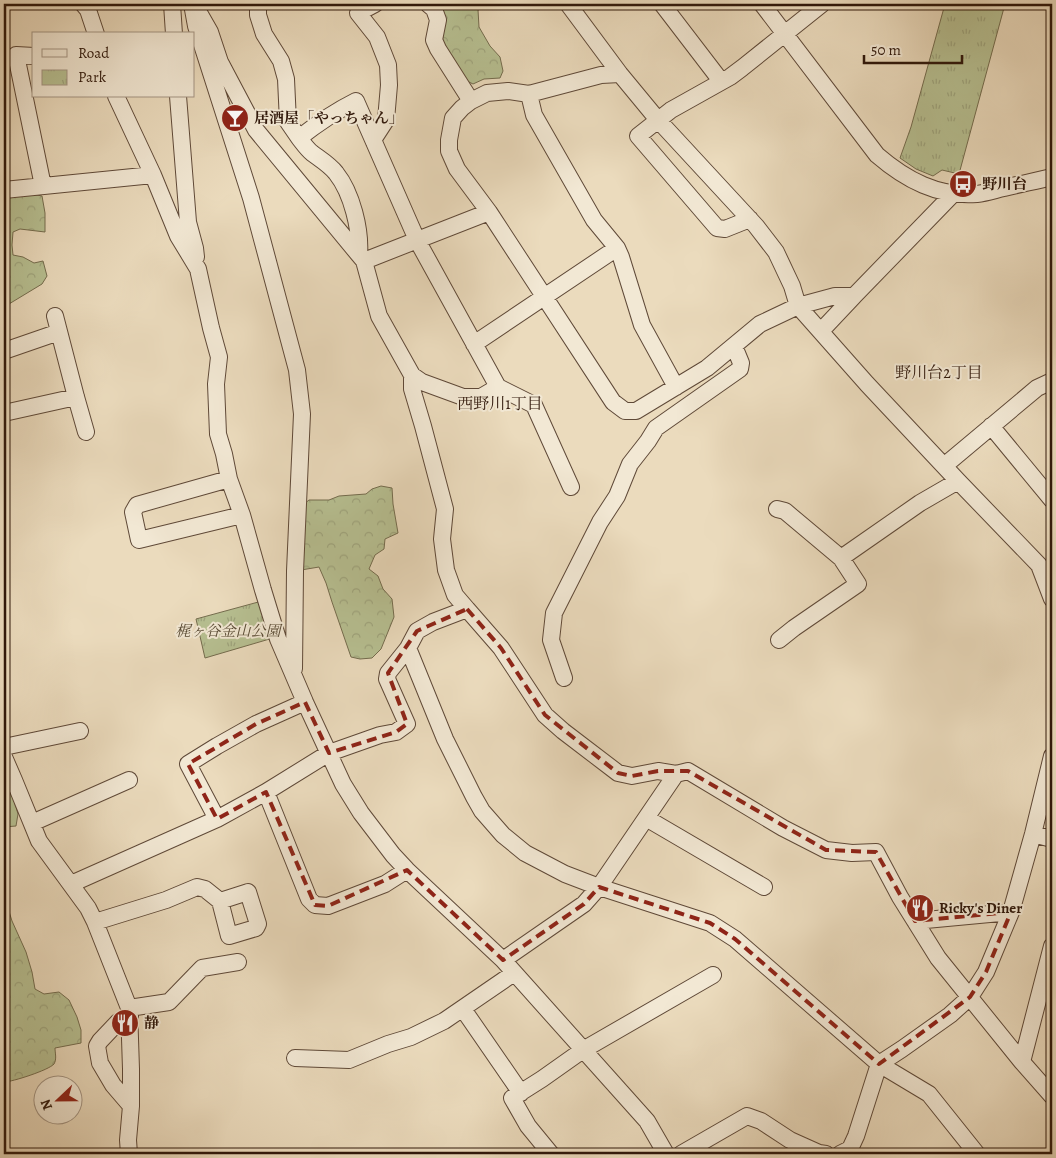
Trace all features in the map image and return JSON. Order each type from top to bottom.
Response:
[{"type":"street","points":[[82,4],[88,10],[95,32]]},
{"type":"street","points":[[172,4],[174,32]]},
{"type":"street","points":[[193,4],[210,32],[220,62],[256,130],[362,258]]},
{"type":"street","points":[[193,4],[196,26],[251,198],[297,370],[302,414],[295,571],[294,675]]},
{"type":"street","points":[[258,4],[258,15],[264,34],[281,61],[286,79],[288,122],[310,151],[335,172],[343,184],[352,203],[362,258],[379,316],[412,375],[422,382],[463,397],[480,397],[498,387]]},
{"type":"street","points":[[373,140],[386,120],[389,85],[388,65],[377,37],[357,8],[375,4]]},
{"type":"street","points":[[428,4],[434,9],[438,20],[434,40],[471,101]]},
{"type":"street","points":[[568,4],[620,74],[658,120],[750,219],[776,252],[792,286],[798,306],[867,384],[1039,565],[1052,599]]},
{"type":"street","points":[[662,4],[721,81]]},
{"type":"street","points":[[762,4],[877,155],[892,169],[928,187],[953,194],[979,194],[1052,177]]},
{"type":"street","points":[[750,219],[726,229],[717,228],[638,136],[671,110],[730,77],[822,4]]},
{"type":"street","points":[[32,56],[10,55],[43,186]]},
{"type":"street","points":[[620,74],[601,74],[529,94],[508,91],[487,93],[471,101],[453,118],[449,140],[449,151],[457,169],[489,212],[613,402],[624,411],[636,411],[707,368],[760,324],[798,306],[835,296],[854,296]]},
{"type":"street","points":[[529,94],[534,115],[594,220],[617,248],[642,325],[676,387]]},
{"type":"street","points":[[117,98],[153,175],[178,236],[198,269]]},
{"type":"street","points":[[178,98],[188,222],[219,357],[216,384],[218,434],[229,479],[242,515],[278,639],[305,702],[344,784],[361,813],[393,855],[406,870],[503,960],[647,1122],[666,1154]]},
{"type":"street","points":[[299,138],[334,112],[356,101],[417,240],[474,344],[498,387],[534,405],[571,487]]},
{"type":"street","points":[[4,190],[153,175]]},
{"type":"street","points":[[821,331],[953,194]]},
{"type":"street","points":[[362,258],[417,240],[489,212]]},
{"type":"street","points":[[474,344],[617,248]]},
{"type":"street","points":[[4,351],[57,324],[86,432]]},
{"type":"street","points":[[564,678],[551,640],[554,613],[600,522],[617,496],[630,464],[656,428],[740,369],[741,363],[734,346]]},
{"type":"street","points":[[412,375],[412,388],[445,509],[442,539],[446,570],[456,595],[501,648],[545,715],[563,732],[618,773],[632,776],[658,771],[676,774],[688,771],[783,828],[826,850],[852,853],[876,852],[938,958],[1052,1096]]},
{"type":"street","points":[[944,466],[1037,388],[1052,381]]},
{"type":"street","points":[[4,413],[76,397]]},
{"type":"street","points":[[991,426],[1052,500]]},
{"type":"street","points":[[229,479],[137,505],[133,512],[139,540],[242,515]]},
{"type":"street","points":[[841,558],[920,503],[958,481]]},
{"type":"street","points":[[777,509],[785,511],[841,558],[858,584],[779,640]]},
{"type":"street","points":[[71,884],[217,819],[266,792],[329,753],[380,735],[396,732],[407,724],[387,679],[388,673],[408,648],[417,632],[433,622],[466,609]]},
{"type":"street","points":[[408,648],[445,739],[482,811],[503,835],[525,853],[564,874],[710,923],[735,939],[880,1064],[929,1094],[977,1154]]},
{"type":"street","points":[[217,819],[188,764],[256,724],[305,702]]},
{"type":"street","points":[[4,747],[80,731]]},
{"type":"street","points":[[840,1154],[850,1149],[856,1136],[880,1064],[950,1015],[970,997],[986,972],[1011,912],[1052,756]]},
{"type":"street","points":[[4,757],[39,841],[88,908],[95,922],[129,1012],[131,1069],[129,1154]]},
{"type":"street","points":[[503,960],[584,904],[599,887],[676,774]]},
{"type":"street","points":[[32,823],[128,780]]},
{"type":"street","points":[[266,792],[309,899],[315,905],[328,906],[385,884],[406,870]]},
{"type":"street","points":[[646,818],[764,887]]},
{"type":"street","points":[[1033,834],[1052,839]]},
{"type":"street","points":[[95,922],[166,900],[197,887],[205,889],[220,900]]},
{"type":"street","points":[[915,921],[1011,912]]},
{"type":"street","points":[[1022,1062],[1052,946]]},
{"type":"street","points":[[131,1106],[113,1085],[100,1063],[97,1046],[100,1041],[129,1012],[169,1002],[202,968],[238,962]]},
{"type":"street","points":[[295,1058],[348,1060],[411,1036],[444,1021],[514,973]]},
{"type":"street","points":[[551,1154],[528,1126],[512,1098],[583,1050],[713,975]]},
{"type":"street","points":[[463,1008],[521,1093]]},
{"type":"street","points":[[681,1154],[747,1116],[761,1121],[790,1140],[819,1153],[826,1154]]},
{"type":"street","points":[[790,1140],[800,1154]]},
{"type":"highlighted area","points":[[467,609],[501,648],[545,715],[618,773],[632,776],[658,771],[688,771],[826,850],[876,852],[915,921],[1011,912],[986,972],[970,997],[879,1064],[735,939],[710,923],[599,887],[584,904],[503,960],[407,870],[328,906],[315,905],[266,792],[217,819],[188,764],[256,724],[305,702],[329,753],[396,732],[407,724],[388,673],[417,631]]},
{"type":"green space","points":[[435,4],[493,4],[478,10],[479,27],[490,46],[500,57],[503,71],[500,78],[484,79],[473,84],[467,81],[440,41]]},
{"type":"green space","points":[[945,4],[1005,4],[959,174],[942,170],[933,176],[916,169],[900,158],[911,127]]},
{"type":"green space","points":[[4,196],[42,196],[45,213],[45,232],[20,229],[13,232],[13,255],[23,257],[34,263],[43,261],[47,276],[42,284],[4,307]]},
{"type":"green space","points":[[381,486],[392,488],[398,533],[385,539],[384,549],[375,555],[369,569],[378,576],[383,589],[392,599],[394,617],[381,649],[372,658],[360,659],[351,657],[319,567],[301,570],[304,504],[309,500],[329,500],[339,496],[366,494],[372,489]]},
{"type":"green space","name":"梶ヶ谷金山公園","points":[[262,601],[273,638],[205,658],[196,619]]},
{"type":"green space","points":[[4,782],[7,783],[18,814],[16,826],[4,827]]},
{"type":"green space","points":[[4,901],[26,952],[35,989],[44,994],[59,992],[69,1000],[81,1030],[81,1043],[55,1048],[56,1058],[51,1066],[22,1078],[4,1082]]},
{"type":"place","name":"居酒屋「やっちゃん」","points":[[235,118]]},
{"type":"place","name":"野川台","points":[[963,184]]},
{"type":"place","name":"Ricky's Diner","points":[[920,908]]},
{"type":"place","name":"静","points":[[125,1023]]},
{"type":"district","name":"野川台2丁目","points":[[939,372]]},
{"type":"district","name":"西野川1丁目","points":[[500,403]]}]
